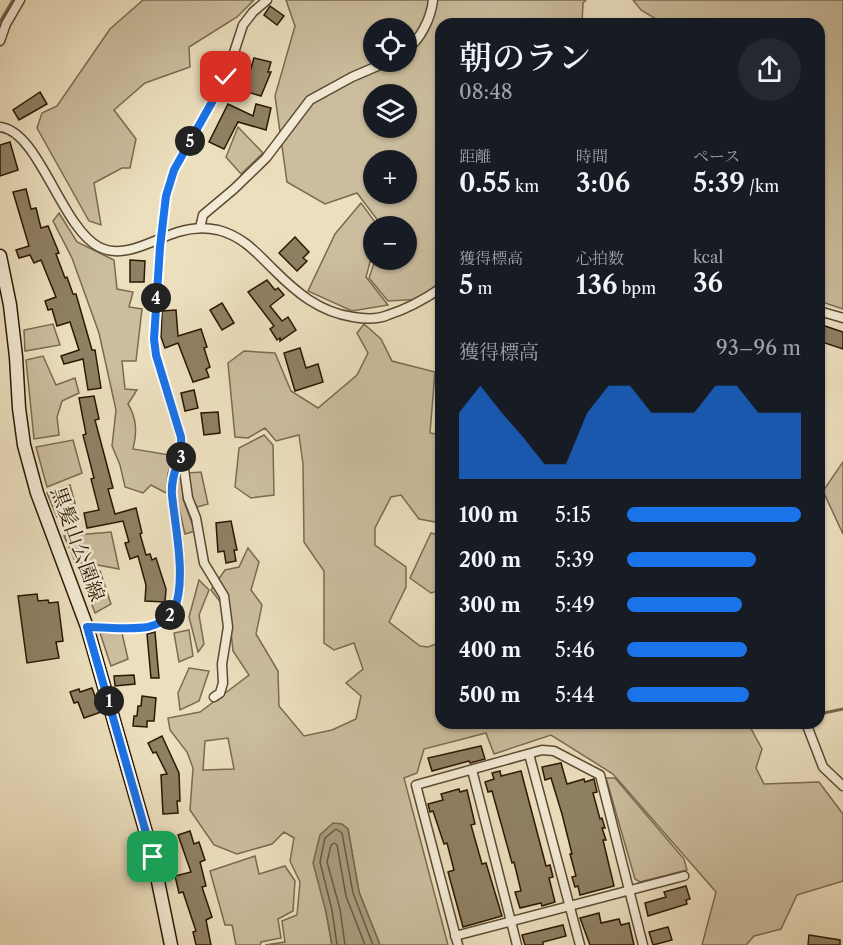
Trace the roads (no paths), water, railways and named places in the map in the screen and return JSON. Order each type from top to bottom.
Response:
[{"type":"main road","name":"黒髪山公園線","points":[[0,256],[12,326],[24,445],[37,494],[87,627],[151,848],[171,945]]},
{"type":"street","points":[[0,40],[20,0]]},
{"type":"street","points":[[87,627],[147,627],[168,618],[174,609],[180,580],[177,532],[171,493],[173,474],[180,458],[181,437],[156,355],[154,339],[166,196],[174,170],[226,77],[243,25],[267,0]]},
{"type":"street","points":[[417,38],[424,30],[433,0]]},
{"type":"street","points":[[200,228],[203,214],[234,189],[266,158],[310,100],[364,72]]},
{"type":"street","points":[[0,127],[16,133],[27,145],[73,220],[87,237],[100,247],[116,250],[134,249],[178,232],[200,228],[219,230],[248,244],[309,302],[329,312],[368,319],[387,316],[435,291]]},
{"type":"street","points":[[825,313],[843,318]]},
{"type":"street","points":[[180,458],[183,462],[188,498],[196,518],[204,563],[224,596],[228,627],[222,664],[223,682],[220,693],[214,698]]},
{"type":"street","points":[[808,729],[823,767],[843,786]]},
{"type":"street","points":[[644,945],[630,890],[600,776],[554,751],[542,750],[416,785],[456,940],[510,921],[570,906],[630,890],[684,876]]},
{"type":"street","points":[[529,754],[580,945]]},
{"type":"street","points":[[472,770],[517,945]]},
{"type":"water","points":[[333,823],[342,824],[348,829],[359,892],[380,945],[332,945],[313,863],[320,835]]},
{"type":"waterway","points":[[0,22],[13,0]]},
{"type":"waterway","points":[[825,713],[843,709]]}]
